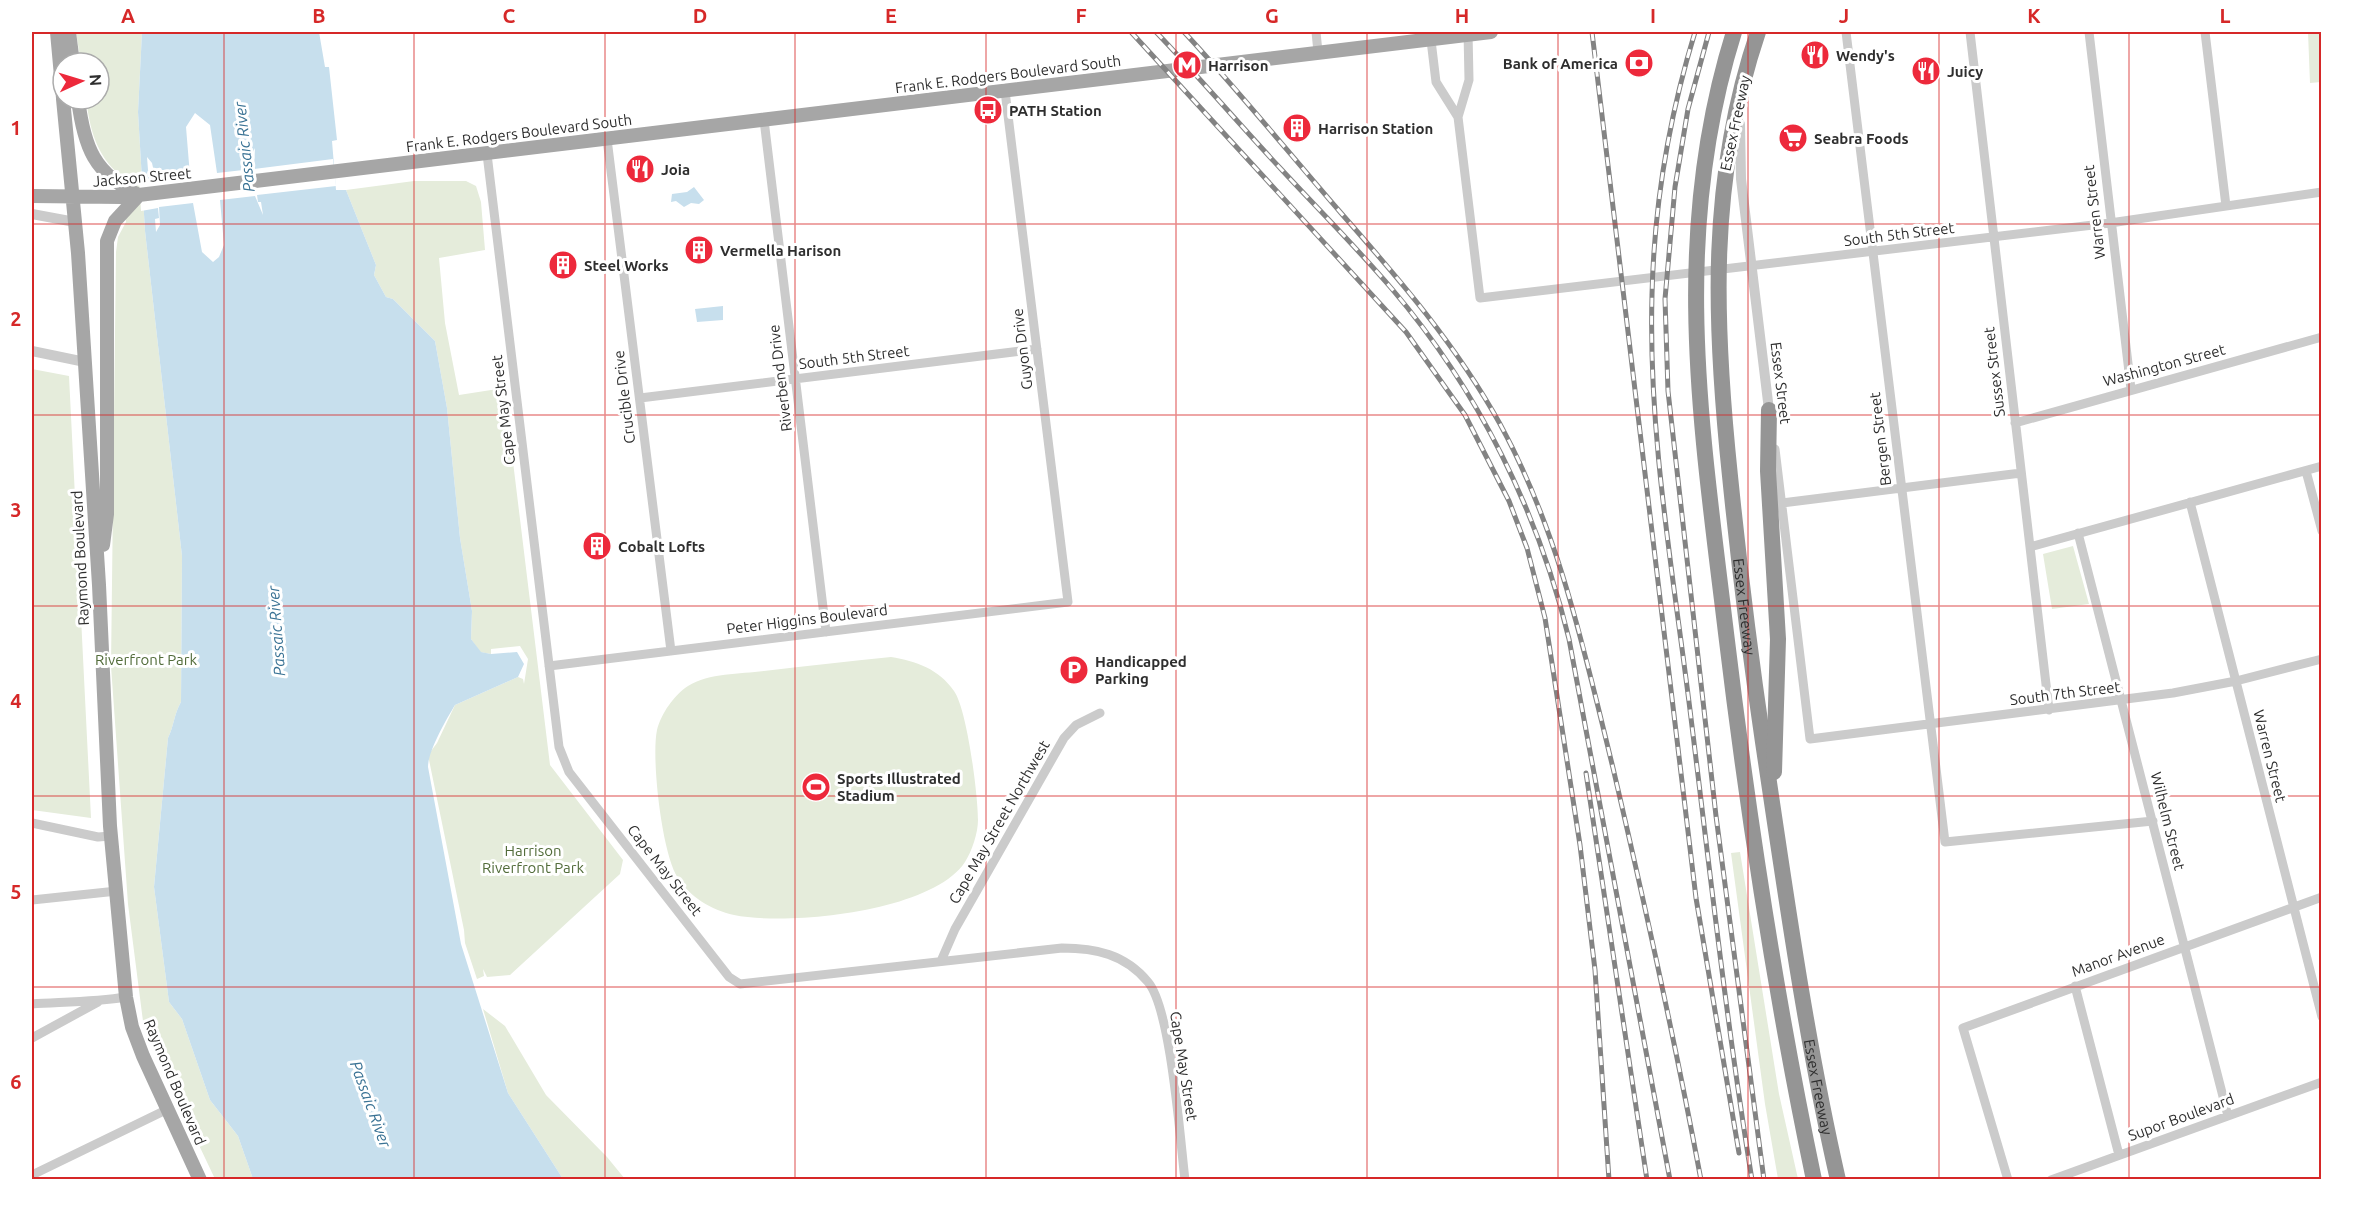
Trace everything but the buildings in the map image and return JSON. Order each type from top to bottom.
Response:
[{"type":"highway","points":[[1712,115],[1726,32]]},
{"type":"highway","name":"Essex Freeway","points":[[1734,32],[1712,115],[1698,207],[1695,317],[1710,501],[1745,782],[1772,955],[1815,1179]]},
{"type":"highway","name":"Essex Freeway","points":[[1755,32],[1724,174],[1718,248],[1717,305],[1721,376],[1734,515],[1770,794],[1797,963],[1838,1179]]},
{"type":"highway","points":[[1769,410],[1768,471],[1778,639],[1776,762],[1770,794]]},
{"type":"main road","name":"Raymond Boulevard","points":[[57,32],[59,51]]},
{"type":"main road","points":[[69,32],[71,51]]},
{"type":"main road","name":"Frank E. Rodgers Boulevard South","points":[[255,182],[708,125],[1005,91],[1315,52],[1430,35],[1491,32]]},
{"type":"main road","name":"Raymond Boulevard","points":[[64,111],[85,362],[111,836],[126,997],[135,1036],[200,1179]]},
{"type":"main road","points":[[80,111],[83,134],[91,153],[122,199],[107,241],[107,514],[98,573]]},
{"type":"main road","name":"Jackson Street","points":[[32,196],[122,199],[139,195],[255,182]]},
{"type":"street","points":[[1315,52],[1316,32]]},
{"type":"street","name":"Essex Street","points":[[1755,32],[1742,102],[1740,147],[1752,267],[1810,739]]},
{"type":"street","name":"Bergen Street","points":[[1846,32],[1945,842],[2152,821]]},
{"type":"street","name":"Sussex Street","points":[[1970,32],[2049,710]]},
{"type":"street","name":"Warren Street","points":[[2089,32],[2131,389]]},
{"type":"street","points":[[2205,32],[2226,206]]},
{"type":"street","points":[[1458,117],[1469,80],[1468,33]]},
{"type":"street","points":[[1430,35],[1436,82],[1458,117]]},
{"type":"street","name":"Guyon Drive","points":[[1005,91],[1068,603]]},
{"type":"street","name":"South 5th Street","points":[[1458,117],[1480,298],[2110,223],[2322,192]]},
{"type":"street","name":"Riverbend Drive","points":[[764,120],[826,632]]},
{"type":"street","name":"Crucible Drive","points":[[607,139],[671,651]]},
{"type":"street","name":"Cape May Street","points":[[487,154],[559,747],[566,767],[734,981],[746,985],[1062,948],[1088,948],[1112,954],[1148,981],[1157,996],[1167,1039],[1185,1179]]},
{"type":"street","points":[[32,214],[75,222]]},
{"type":"street","name":"Washington Street","points":[[2015,423],[2322,337]]},
{"type":"street","name":"South 5th Street","points":[[640,398],[1037,349]]},
{"type":"street","points":[[32,351],[85,362]]},
{"type":"street","points":[[2030,547],[2322,466]]},
{"type":"street","points":[[2306,471],[2322,531]]},
{"type":"street","points":[[1782,503],[2021,473]]},
{"type":"street","name":"Warren Street","points":[[2190,502],[2322,1017]]},
{"type":"street","name":"Wilhelm Street","points":[[2078,533],[2228,1116]]},
{"type":"street","name":"Peter Higgins Boulevard","points":[[549,666],[1068,603]]},
{"type":"street","name":"South 7th Street","points":[[1810,739],[2121,701],[2236,681],[2322,659]]},
{"type":"street","name":"Cape May Street Northwest","points":[[941,961],[955,929],[1064,738],[1076,725],[1100,713]]},
{"type":"street","points":[[32,824],[98,837],[111,836]]},
{"type":"street","points":[[32,900],[117,891]]},
{"type":"street","name":"Manor Avenue","points":[[2008,1179],[1963,1028],[2322,897]]},
{"type":"street","points":[[2075,986],[2119,1155]]},
{"type":"street","points":[[32,1004],[82,1000],[99,1002],[126,997]]},
{"type":"street","points":[[32,1038],[99,1002]]},
{"type":"street","name":"Supor Boulevard","points":[[2051,1179],[2322,1082]]},
{"type":"street","points":[[32,1176],[168,1109]]},
{"type":"green space","name":"Riverfront Park","points":[[76,32],[142,32],[138,112],[145,231],[182,556],[181,702],[168,738],[154,887],[169,1002],[182,1019],[210,1100],[238,1136],[253,1179],[215,1179],[144,1029],[128,904],[111,666],[116,252],[118,237],[126,222],[120,175],[100,150],[92,131],[88,111],[111,111],[111,51],[79,51]]},
{"type":"green space","points":[[2308,32],[2321,32],[2321,82],[2310,83]]},
{"type":"green space","name":"Harrison Riverfront Park","points":[[414,181],[466,181],[476,186],[481,202],[485,250],[439,258],[445,323],[459,395],[504,388],[550,765],[623,860],[620,874],[510,975],[487,977],[483,969],[484,976],[477,979],[465,943],[428,755],[437,743],[455,705],[518,677],[523,679],[524,684],[528,659],[520,646],[491,649],[491,654],[480,652],[471,639],[472,611],[460,538],[447,408],[435,341],[393,299],[386,297],[374,275],[376,265],[346,190]]},
{"type":"green space","points":[[32,369],[69,376],[91,818],[32,810]]},
{"type":"green space","points":[[2073,546],[2089,604],[2052,609],[2043,554]]},
{"type":"green space","name":"Sports Illustrated Stadium","points":[[891,657],[918,664],[934,672],[948,683],[959,701],[971,753],[978,820],[974,842],[965,862],[948,879],[923,893],[892,904],[823,916],[758,918],[734,915],[717,910],[695,897],[683,885],[672,866],[659,806],[656,762],[657,730],[673,700],[688,686],[715,676]]},
{"type":"green space","points":[[1740,852],[1779,1094],[1798,1179],[1778,1179],[1765,1104],[1731,853]]},
{"type":"green space","points":[[483,1009],[505,1026],[546,1095],[607,1157],[625,1179],[563,1179],[508,1093]]},
{"type":"water","name":"Passaic River","points":[[142,32],[319,32],[325,67],[329,67],[337,140],[332,141],[336,190],[346,190],[376,265],[374,275],[386,297],[393,299],[435,341],[447,408],[460,538],[472,611],[471,639],[481,652],[491,654],[517,652],[524,664],[518,677],[455,705],[434,744],[428,767],[461,944],[508,1093],[563,1179],[253,1179],[238,1136],[210,1100],[182,1019],[169,1002],[154,887],[168,738],[181,702],[182,556],[145,231],[138,112]]},
{"type":"water","points":[[694,187],[704,200],[699,204],[691,203],[684,207],[676,201],[671,202],[672,194],[687,192]]},
{"type":"water","points":[[723,306],[723,320],[697,322],[695,309]]},
{"type":"pier","points":[[195,113],[210,125],[217,173],[252,169],[252,154],[255,148],[254,169],[333,159],[336,186],[257,195],[258,202],[261,202],[263,215],[255,196],[220,200],[224,245],[219,257],[213,262],[202,252],[193,203],[159,207],[160,225],[156,232],[155,219],[159,218],[158,208],[141,211],[139,181],[154,181],[153,170],[148,170],[147,157],[152,163],[156,181],[190,176],[186,127]]},
{"type":"railway","points":[[1131,32],[1406,332],[1465,415],[1509,501],[1527,548],[1545,618],[1580,845],[1595,970],[1609,1180]]},
{"type":"railway","points":[[1156,32],[1365,259],[1423,328],[1452,368],[1478,410],[1522,499],[1556,591],[1569,639],[1670,1180]]},
{"type":"railway","points":[[1184,32],[1426,314],[1483,395],[1521,465],[1554,549],[1580,636],[1648,922],[1701,1180]]},
{"type":"railway","points":[[1592,32],[1696,898],[1739,1153]]},
{"type":"railway","points":[[1695,32],[1670,129],[1656,228],[1652,295],[1654,401],[1670,560],[1727,1007],[1752,1180]]},
{"type":"railway","points":[[1709,32],[1688,109],[1675,187],[1665,299],[1668,391],[1716,816],[1764,1180]]},
{"type":"railway","points":[[1586,773],[1647,1180]]},
{"type":"place","name":"Wendy's","points":[[1815,55]]},
{"type":"place","name":"Bank of America","points":[[1639,63]]},
{"type":"place","name":"Harrison","points":[[1187,65]]},
{"type":"place","name":"Juicy","points":[[1926,71]]},
{"type":"place","name":"PATH Station","points":[[988,110]]},
{"type":"place","name":"Harrison Station","points":[[1297,128]]},
{"type":"place","name":"Seabra Foods","points":[[1793,138]]},
{"type":"place","name":"Joia","points":[[640,169]]},
{"type":"place","name":"Vermella Harison","points":[[699,250]]},
{"type":"place","name":"Steel Works","points":[[563,265]]},
{"type":"place","name":"Cobalt Lofts","points":[[597,546]]},
{"type":"place","name":"Handicapped Parking","points":[[1074,670]]},
{"type":"place","name":"Sports Illustrated Stadium","points":[[816,787]]}]
